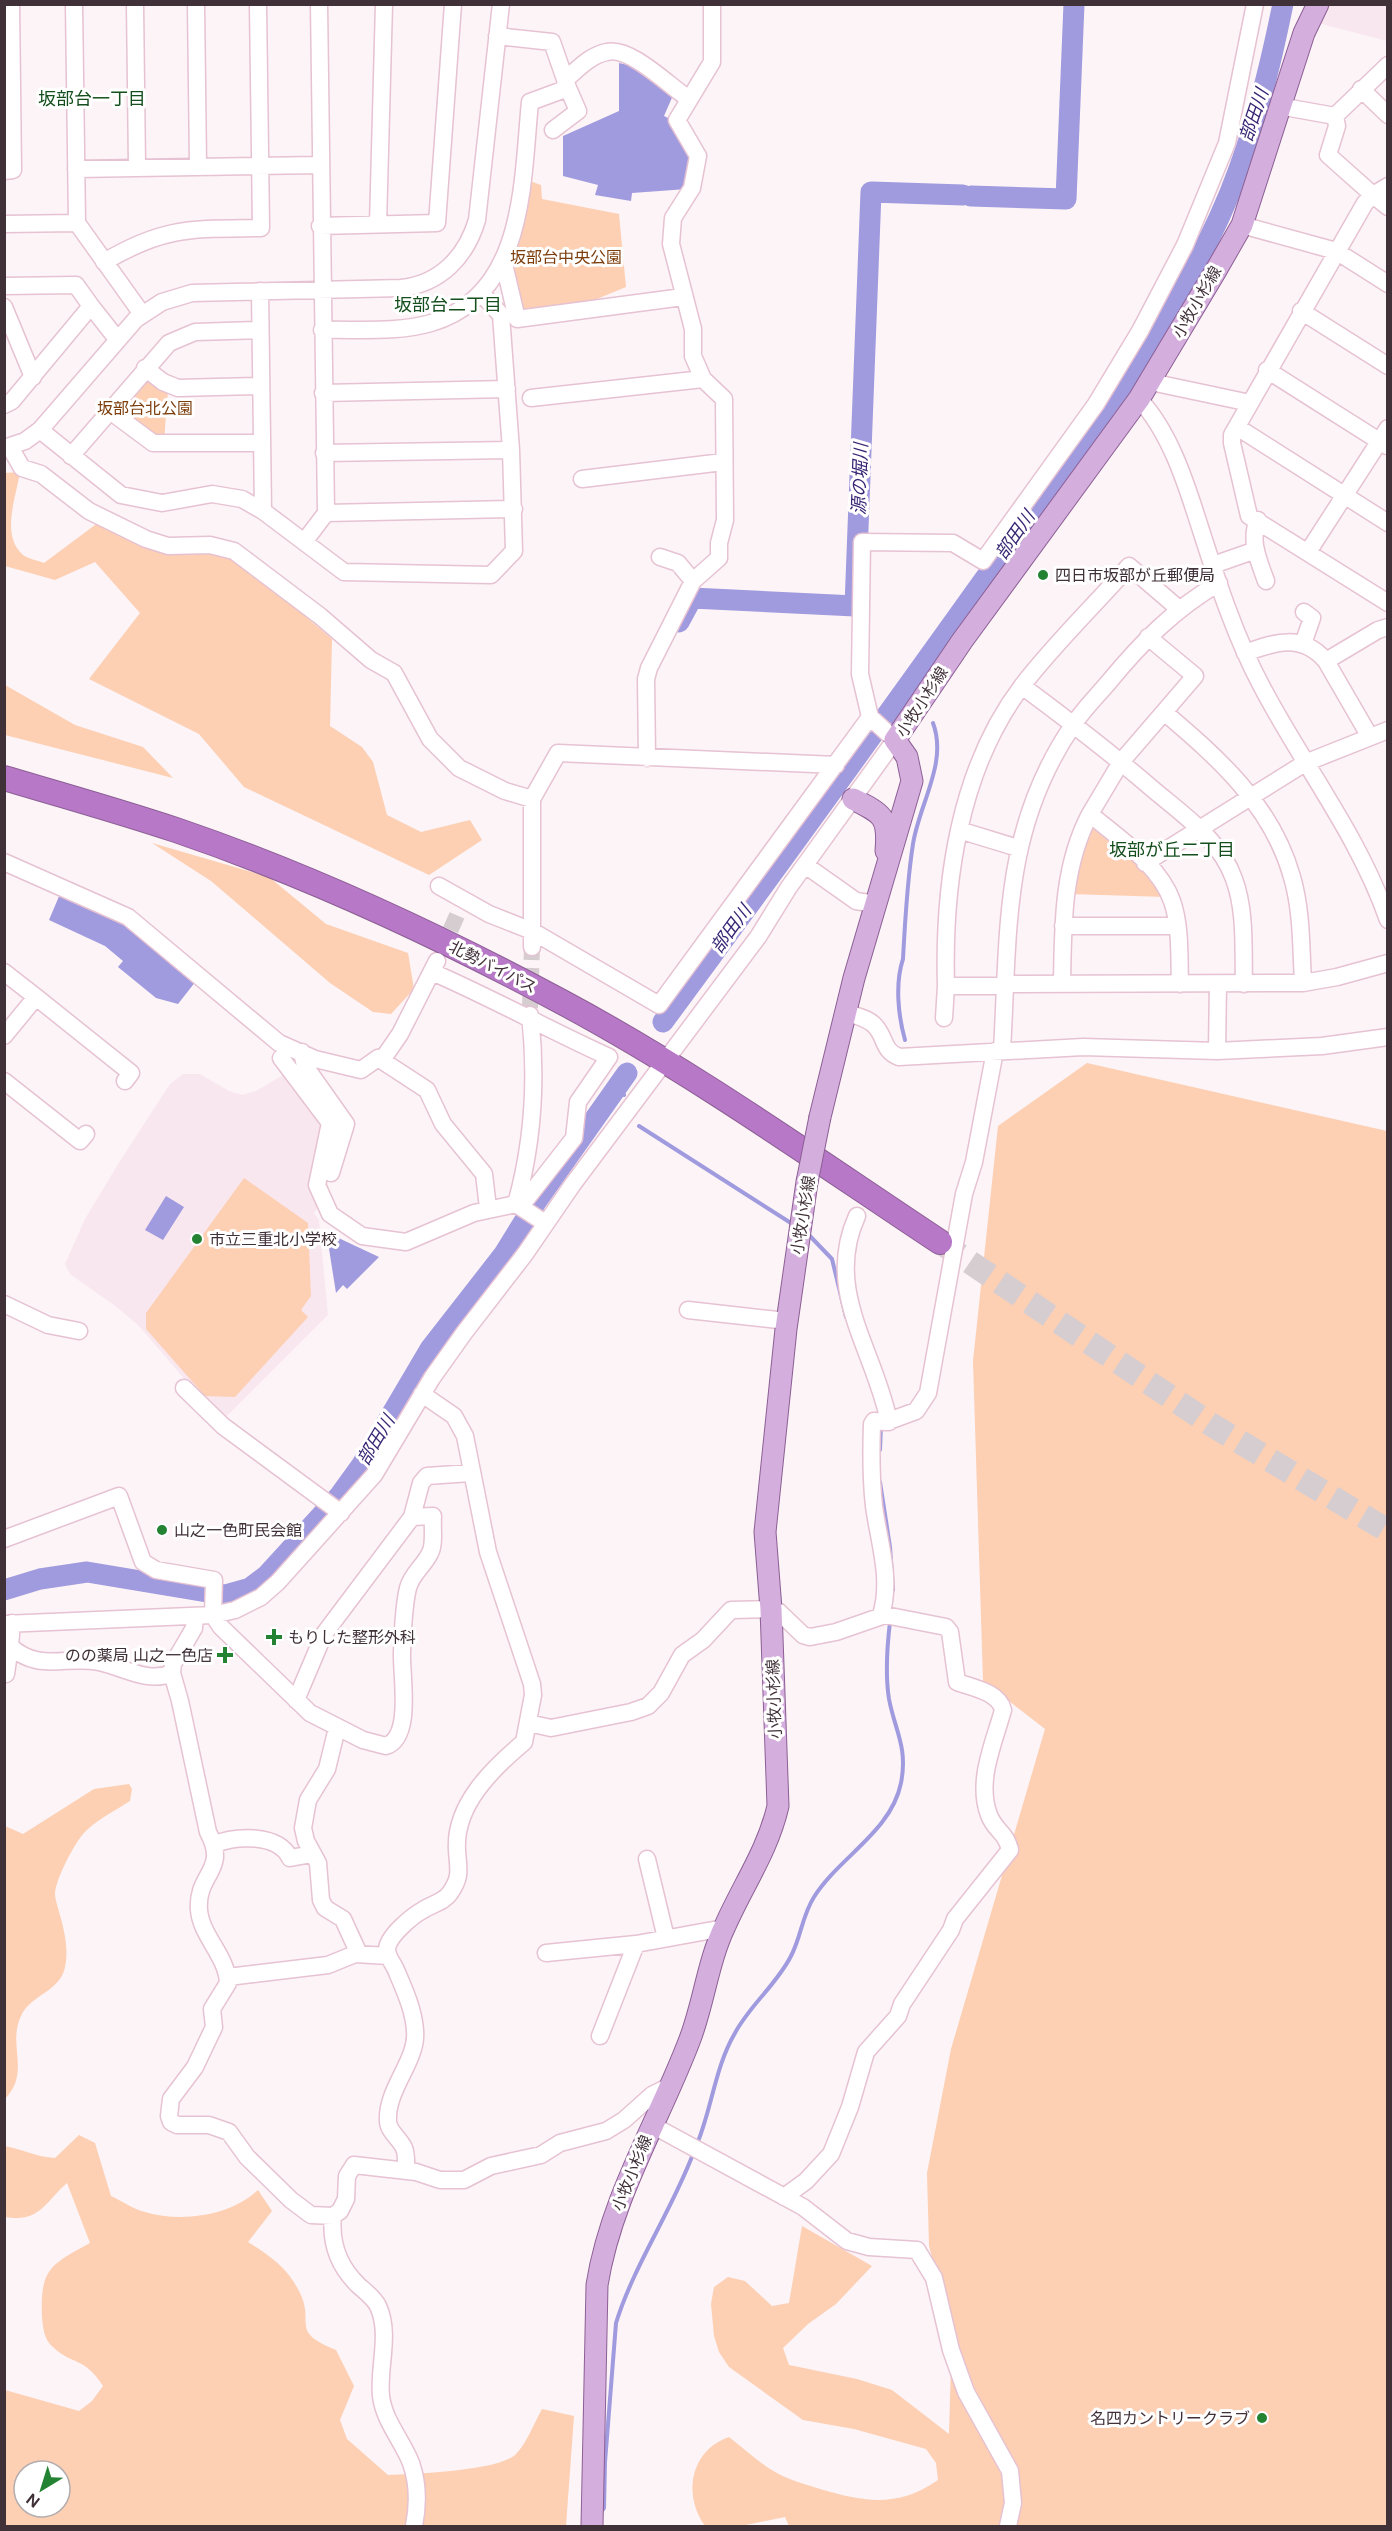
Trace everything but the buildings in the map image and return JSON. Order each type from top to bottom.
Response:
[{"type":"highway","name":"北勢バイパス","points":[[4,778],[178,831],[364,906],[563,1002],[665,1062],[940,1242]]},
{"type":"main road","name":"小牧小杉線","points":[[592,2518],[597,2284],[600,2264],[616,2210],[690,2038],[724,1928],[772,1834],[778,1806],[771,1609],[765,1532],[787,1321],[807,1182],[845,1012],[912,781],[907,757],[882,728],[962,641],[1145,391],[1242,225],[1304,33],[1318,4]]},
{"type":"main road","points":[[853,799],[875,810],[884,818],[888,831],[884,879]]},
{"type":"street","points":[[4,171],[13,170],[11,4]]},
{"type":"street","points":[[74,4],[77,222],[142,314]]},
{"type":"street","points":[[135,4],[137,167]]},
{"type":"street","points":[[196,4],[198,166]]},
{"type":"street","points":[[104,262],[162,234],[202,229],[261,228],[258,4]]},
{"type":"street","points":[[304,542],[326,513],[320,226],[319,4]]},
{"type":"street","points":[[378,224],[384,4]]},
{"type":"street","points":[[320,226],[437,223],[453,4]]},
{"type":"street","points":[[501,4],[477,220],[462,254],[447,270],[413,287],[192,293],[170,298],[142,314],[117,339],[40,430],[25,441],[7,448],[22,468],[41,474],[89,511],[116,526],[168,546],[210,545],[240,555],[371,660],[394,674],[430,739],[459,768],[505,791],[532,799]]},
{"type":"street","points":[[647,758],[646,679],[657,651],[693,581],[718,558],[725,520],[724,399],[703,379],[693,356],[693,328],[683,297],[670,232],[674,218],[692,188],[698,156],[677,120],[712,62],[712,4]]},
{"type":"street","points":[[213,1600],[235,1610],[269,1590],[334,1507],[374,1474],[422,1394],[542,1220],[665,1062],[758,937],[805,865],[853,799],[882,728],[860,674],[862,542],[953,543],[983,561],[1055,464],[1096,404],[1140,331],[1185,245],[1213,183],[1227,143],[1255,4]]},
{"type":"street","points":[[497,36],[552,42],[578,111],[553,130]]},
{"type":"street","points":[[322,330],[407,327],[431,323],[460,310],[481,293],[501,265],[510,247],[517,218],[530,102],[567,84],[587,61],[608,51],[638,59],[666,84],[689,99]]},
{"type":"street","points":[[1335,116],[1388,65]]},
{"type":"street","points":[[1361,89],[1388,114]]},
{"type":"street","points":[[1279,106],[1335,116]]},
{"type":"street","points":[[1335,116],[1337,126],[1328,155],[1388,207]]},
{"type":"street","points":[[76,169],[320,165]]},
{"type":"street","points":[[1388,186],[1365,203],[1267,370],[1232,435],[1246,509],[1250,516],[1388,603]]},
{"type":"street","points":[[4,224],[77,222]]},
{"type":"street","points":[[1242,225],[1336,251],[1388,284]]},
{"type":"street","points":[[501,265],[505,268],[517,319],[683,297]]},
{"type":"street","points":[[4,286],[76,285],[117,339]]},
{"type":"street","points":[[260,291],[263,511]]},
{"type":"street","points":[[40,430],[121,495],[162,503],[203,494],[220,494],[242,499],[263,511],[344,572],[491,575],[514,551],[514,509],[501,315],[481,293]]},
{"type":"street","points":[[4,405],[12,401],[91,306]]},
{"type":"street","points":[[4,307],[33,377]]},
{"type":"street","points":[[1301,311],[1388,366]]},
{"type":"street","points":[[71,456],[169,343],[186,334],[204,331],[260,330]]},
{"type":"street","points":[[146,368],[163,382],[177,388],[261,386]]},
{"type":"street","points":[[1267,370],[1385,438],[1344,495],[1308,552]]},
{"type":"street","points":[[531,398],[703,379]]},
{"type":"street","points":[[323,393],[507,389]]},
{"type":"street","points":[[1250,403],[1145,391],[1191,499],[1245,653],[1305,763],[1344,826],[1387,915]]},
{"type":"street","points":[[110,411],[153,444],[261,443]]},
{"type":"street","points":[[1237,427],[1388,523]]},
{"type":"street","points":[[324,453],[511,450]]},
{"type":"street","points":[[582,479],[723,462]]},
{"type":"street","points":[[326,513],[514,509]]},
{"type":"street","points":[[1258,520],[1253,531],[1256,550],[1266,581]]},
{"type":"street","points":[[1213,565],[1256,550]]},
{"type":"street","points":[[660,557],[678,563],[693,581]]},
{"type":"street","points":[[944,1018],[946,986],[944,939],[948,894],[959,830],[985,753],[1022,686],[1129,566],[1179,609]]},
{"type":"street","points":[[883,1422],[916,1411],[928,1393],[964,1194],[974,1162],[999,1050],[1006,985],[1008,911],[1018,848],[1030,808],[1048,765],[1073,724],[1148,637],[1179,609],[1219,583]]},
{"type":"street","points":[[1303,644],[1312,618],[1304,612]]},
{"type":"street","points":[[1326,661],[1378,630],[1388,627]]},
{"type":"street","points":[[1062,984],[1063,926],[1070,869],[1077,843],[1090,814],[1121,762],[1195,676],[1148,637]]},
{"type":"street","points":[[1245,653],[1281,641],[1303,644],[1326,661],[1370,737]]},
{"type":"street","points":[[1022,686],[1121,762],[1200,829],[1226,861],[1236,885],[1241,914],[1244,984]]},
{"type":"street","points":[[1164,712],[1233,774],[1252,798],[1276,838],[1292,876],[1297,903],[1303,982]]},
{"type":"street","points":[[439,886],[461,906],[489,914],[659,1005],[836,765],[882,728]]},
{"type":"street","points":[[1145,863],[1305,763],[1388,730]]},
{"type":"street","points":[[532,939],[532,799],[558,753],[836,765]]},
{"type":"street","points":[[1090,814],[1145,863],[1167,888],[1177,926],[1180,984]]},
{"type":"street","points":[[959,830],[1018,848]]},
{"type":"street","points":[[4,862],[128,917],[279,1043],[315,1059],[361,1070],[378,1058],[427,1090],[443,1125],[484,1174],[488,1208]]},
{"type":"street","points":[[805,865],[856,901],[876,904]]},
{"type":"street","points":[[1063,926],[1177,926]]},
{"type":"street","points":[[946,986],[1303,982],[1337,977],[1388,963]]},
{"type":"street","points":[[382,1060],[400,1034],[434,966],[609,1057],[578,1102],[574,1138],[520,1206]]},
{"type":"street","points":[[4,972],[131,1073],[125,1082]]},
{"type":"street","points":[[1217,1051],[1218,984]]},
{"type":"street","points":[[4,1036],[36,996]]},
{"type":"street","points":[[845,1012],[872,1023],[878,1029],[887,1050],[905,1057],[999,1050],[1106,1047],[1217,1051],[1322,1046],[1388,1036]]},
{"type":"street","points":[[520,1206],[531,1138],[533,1037],[530,1015]]},
{"type":"street","points":[[302,1052],[305,1066],[346,1124],[328,1184],[339,1212],[340,1223]]},
{"type":"street","points":[[281,1058],[330,1123],[317,1185],[330,1214],[340,1223],[374,1240],[406,1242],[488,1208],[520,1206],[542,1220]]},
{"type":"street","points":[[4,1081],[80,1141],[86,1134]]},
{"type":"street","points":[[857,1216],[846,1249],[850,1312],[879,1383],[883,1422],[871,1468],[887,1588],[887,1616]]},
{"type":"street","points":[[4,1305],[48,1325],[79,1331]]},
{"type":"street","points":[[688,1310],[787,1321]]},
{"type":"street","points":[[184,1388],[223,1426],[334,1507]]},
{"type":"street","points":[[406,2170],[404,2148],[388,2122],[393,2092],[410,2056],[416,2033],[403,1987],[388,1956],[389,1942],[422,1910],[449,1894],[460,1873],[456,1850],[459,1831],[469,1803],[498,1764],[524,1742],[533,1695],[529,1671],[488,1552],[460,1424],[454,1416],[422,1394]]},
{"type":"street","points":[[296,1700],[324,1634],[412,1517],[421,1483],[427,1476],[471,1473]]},
{"type":"street","points":[[4,1539],[119,1496],[143,1562],[156,1570],[214,1580],[213,1600],[221,1627],[310,1713],[337,1728],[381,1746],[391,1744],[401,1733],[405,1693],[401,1664],[406,1596],[415,1572],[431,1552],[433,1516],[412,1517]]},
{"type":"street","points":[[6,1674],[10,1646],[8,1624],[195,1616],[213,1600]]},
{"type":"street","points":[[528,1723],[551,1728],[639,1710],[654,1701],[682,1655],[703,1640],[730,1610],[771,1609],[779,1612],[803,1635],[810,1637],[836,1632],[887,1616],[946,1627],[950,1632],[957,1682],[993,1696],[1001,1702],[1003,1710],[984,1779],[988,1814],[996,1828],[1007,1837],[1010,1850],[955,1919],[951,1930],[902,2004],[898,2016],[866,2052],[850,2107],[831,2154],[806,2181],[784,2197]]},
{"type":"street","points":[[195,1616],[194,1628],[174,1664],[172,1673],[208,1832],[214,1844],[215,1864],[199,1891],[201,1923],[228,1977],[226,1988],[212,2009],[214,2027],[204,2049],[195,2067],[171,2099],[170,2119],[177,2125],[209,2125],[229,2132],[247,2157],[298,2207],[311,2215],[333,2216],[340,2211],[346,2199],[347,2176],[354,2165],[377,2170],[406,2170],[440,2180],[464,2180],[491,2166],[541,2155],[560,2143],[606,2131],[624,2120],[652,2095],[670,2086]]},
{"type":"street","points":[[10,1646],[23,1656],[49,1663],[100,1662],[153,1677],[172,1673]]},
{"type":"street","points":[[337,1728],[330,1762],[308,1800],[303,1828],[320,1872],[321,1900],[325,1908],[343,1919],[359,1954]]},
{"type":"street","points":[[214,1844],[224,1840],[268,1840],[281,1846],[290,1858],[312,1854]]},
{"type":"street","points":[[647,1859],[666,1938]]},
{"type":"street","points":[[546,1953],[636,1944],[724,1928]]},
{"type":"street","points":[[600,2036],[636,1944]]},
{"type":"street","points":[[228,1977],[328,1965],[359,1954],[388,1956]]},
{"type":"street","points":[[652,2125],[803,2207],[847,2241],[869,2247],[917,2250],[934,2278],[951,2350],[966,2392],[1010,2471],[1013,2503],[1008,2526]]},
{"type":"street","points":[[333,2216],[334,2249],[338,2259],[354,2281],[375,2301],[381,2316],[384,2343],[382,2406],[411,2463],[415,2478],[414,2526]]},
{"type":"shaded area","points":[[1329,5],[1387,5],[1387,41],[1318,23]]},
{"type":"shaded area","points":[[619,63],[633,66],[674,93],[664,116],[672,120],[694,160],[687,189],[632,193],[631,201],[595,195],[598,185],[563,176],[563,136],[619,111]]},
{"type":"shaded area","points":[[60,894],[123,922],[196,981],[178,1004],[156,998],[118,967],[123,961],[105,946],[49,920]]},
{"type":"shaded area","name":"市立三重北小学校","points":[[183,1074],[200,1074],[229,1091],[242,1095],[256,1091],[283,1075],[292,1089],[295,1087],[322,1126],[320,1204],[314,1213],[319,1220],[328,1315],[224,1419],[199,1396],[139,1326],[70,1274],[65,1264],[85,1219],[120,1161],[170,1084]]},
{"type":"shaded area","points":[[166,1196],[184,1207],[163,1240],[145,1230]]},
{"type":"shaded area","points":[[330,1234],[379,1257],[347,1289],[343,1285],[336,1293],[327,1236]]},
{"type":"green space","name":"坂部台中央公園","points":[[527,180],[541,185],[542,199],[619,214],[626,287],[575,308],[519,314],[509,261]]},
{"type":"green space","name":"坂部台北公園","points":[[144,378],[168,390],[164,441],[153,439],[120,408]]},
{"type":"green space","points":[[20,472],[13,504],[12,537],[22,554],[29,558],[44,563],[99,522],[237,558],[332,639],[330,726],[362,747],[373,762],[387,815],[421,832],[470,820],[482,840],[429,875],[244,787],[199,734],[89,679],[140,613],[95,562],[55,580],[5,566],[4,473]]},
{"type":"green space","points":[[5,685],[75,725],[143,747],[173,778],[5,735]]},
{"type":"green space","points":[[1089,823],[1152,874],[1167,897],[1069,894]]},
{"type":"green space","points":[[152,843],[269,877],[326,924],[408,953],[414,989],[391,1014],[373,1012],[330,983],[211,881]]},
{"type":"green space","name":"名四カントリークラブ","points":[[1087,1063],[1387,1131],[1387,2526],[789,2526],[785,2517],[741,2526],[705,2526],[694,2500],[692,2487],[694,2474],[706,2452],[716,2443],[729,2437],[778,2474],[851,2497],[895,2499],[923,2489],[938,2480],[936,2463],[926,2449],[854,2429],[803,2420],[729,2367],[719,2352],[714,2336],[711,2304],[714,2287],[728,2277],[745,2281],[772,2306],[789,2303],[802,2226],[872,2266],[836,2304],[808,2324],[783,2348],[789,2365],[857,2379],[892,2390],[949,2434],[952,2332],[929,2246],[927,2173],[951,2049],[1045,1729],[983,1681],[973,1361],[998,1126]]},
{"type":"green space","points":[[244,1178],[308,1223],[311,1296],[301,1310],[308,1317],[235,1397],[205,1396],[146,1329],[146,1313]]},
{"type":"green space","points":[[129,1784],[132,1789],[130,1801],[98,1821],[83,1834],[59,1879],[55,1896],[65,1939],[65,1967],[52,1988],[31,2003],[21,2016],[16,2037],[18,2069],[13,2089],[5,2099],[5,1826],[23,1834],[94,1789]]},
{"type":"green space","points":[[79,2135],[95,2143],[111,2196],[136,2209],[159,2215],[189,2217],[205,2215],[234,2206],[258,2190],[272,2211],[248,2242],[271,2258],[290,2276],[304,2304],[308,2332],[336,2350],[354,2386],[340,2420],[347,2439],[388,2475],[417,2474],[475,2468],[507,2460],[516,2454],[527,2439],[542,2409],[574,2416],[566,2526],[5,2526],[5,2390],[79,2411],[92,2401],[103,2386],[84,2365],[60,2353],[50,2344],[44,2329],[43,2288],[50,2270],[65,2257],[90,2243],[67,2183],[34,2214],[17,2218],[5,2217],[4,2146],[55,2158]]},
{"type":"waterway","name":"源の堀川","points":[[971,196],[1066,199],[1074,4]]},
{"type":"waterway","name":"部田川","points":[[663,1022],[1103,416],[1165,319],[1219,218],[1240,167],[1264,86],[1283,4]]},
{"type":"waterway","name":"源の堀川","points":[[679,622],[692,598],[855,606],[871,192],[963,195]]},
{"type":"waterway","points":[[905,1040],[899,1010],[898,989],[903,959],[913,844],[935,768],[937,753],[937,738],[933,723]]},
{"type":"waterway","name":"部田川","points":[[4,1590],[40,1579],[87,1572],[225,1595],[250,1588],[266,1576],[340,1495],[361,1466],[430,1349],[504,1254],[536,1202],[627,1073]]},
{"type":"waterway","points":[[619,1084],[624,1095]]},
{"type":"waterway","points":[[639,1126],[794,1225]]},
{"type":"waterway","points":[[808,1234],[832,1259],[846,1317]]},
{"type":"waterway","points":[[880,1450],[881,1425]]},
{"type":"waterway","points":[[880,1482],[890,1547],[893,1590]]},
{"type":"waterway","points":[[697,2144],[718,2074],[735,2033],[785,1966],[814,1897],[837,1869],[876,1830],[887,1816],[895,1800],[901,1783],[903,1759],[888,1690],[887,1660],[890,1622]]},
{"type":"waterway","points":[[601,2512],[604,2508],[605,2462],[616,2323],[642,2259],[693,2154]]},
{"type":"tunnel","points":[[441,952],[458,913]]},
{"type":"tunnel","points":[[530,1008],[532,947]]},
{"type":"tunnel","points":[[940,1242],[1212,1425],[1388,1531]]},
{"type":"place","name":"四日市坂部が丘郵便局","points":[[1043,575]]},
{"type":"place","name":"市立三重北小学校","points":[[197,1239]]},
{"type":"place","name":"山之一色町民会館","points":[[162,1530]]},
{"type":"place","name":"もりした整形外科","points":[[274,1637]]},
{"type":"place","name":"のの薬局 山之一色店","points":[[225,1655]]},
{"type":"place","name":"名四カントリークラブ","points":[[1262,2418]]},
{"type":"district","name":"坂部台一丁目","points":[[92,99]]},
{"type":"district","name":"坂部台二丁目","points":[[448,305]]},
{"type":"district","name":"坂部が丘二丁目","points":[[1172,850]]}]
